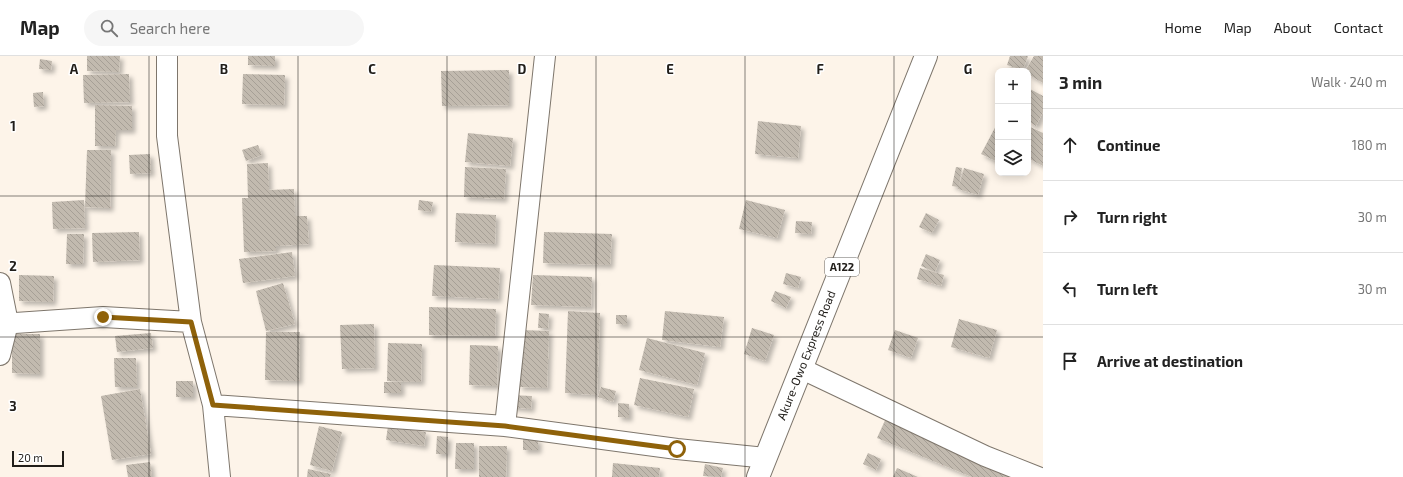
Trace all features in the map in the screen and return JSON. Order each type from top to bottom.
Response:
[{"type":"highway","name":"Akure-Owo Express Road","points":[[762,468],[926,56]]},
{"type":"street","points":[[167,56],[167,136],[191,322],[213,405],[220,477]]},
{"type":"street","points":[[505,426],[545,56]]},
{"type":"street","points":[[0,283],[4,324],[0,355]]},
{"type":"street","points":[[4,324],[103,317],[191,322]]},
{"type":"street","points":[[802,369],[985,456],[1038,477]]},
{"type":"street","points":[[213,405],[505,426],[677,449],[762,468]]},
{"type":"building","points":[[87,56],[120,56],[119,72],[87,71]]},
{"type":"building","points":[[248,56],[275,56],[275,66],[248,65]]},
{"type":"building","points":[[1010,56],[1028,56],[1024,68],[1017,68],[1007,65]]},
{"type":"building","points":[[1034,56],[1043,56],[1043,83],[1031,76],[1031,68],[1027,68]]},
{"type":"building","points":[[40,59],[52,61],[51,70],[39,69]]},
{"type":"building","points":[[509,70],[509,105],[442,106],[441,71]]},
{"type":"building","points":[[129,74],[130,102],[84,103],[83,75]]},
{"type":"building","points":[[243,74],[285,75],[284,105],[242,104]]},
{"type":"building","points":[[1031,90],[1043,96],[1043,112],[1036,126],[1031,123]]},
{"type":"building","points":[[43,92],[44,106],[34,107],[33,93]]},
{"type":"building","points":[[95,105],[132,106],[132,130],[116,130],[115,146],[95,146]]},
{"type":"building","points":[[758,121],[801,126],[798,158],[755,154]]},
{"type":"building","points":[[1031,127],[1043,133],[1043,166],[1031,160]]},
{"type":"building","points":[[995,128],[995,161],[981,154]]},
{"type":"building","points":[[468,133],[513,138],[510,166],[465,162]]},
{"type":"building","points":[[258,145],[262,155],[246,161],[242,150]]},
{"type":"building","points":[[87,150],[111,150],[110,208],[85,207]]},
{"type":"building","points":[[150,154],[151,173],[130,174],[129,155]]},
{"type":"building","points":[[268,163],[269,190],[294,189],[295,216],[307,216],[309,244],[276,246],[276,251],[244,252],[242,198],[248,198],[247,164]]},
{"type":"building","points":[[465,167],[506,169],[504,199],[464,197]]},
{"type":"building","points":[[956,167],[962,168],[959,186],[964,168],[984,174],[978,195],[952,186]]},
{"type":"building","points":[[84,200],[85,228],[53,229],[52,202]]},
{"type":"building","points":[[419,200],[433,202],[431,212],[418,210]]},
{"type":"building","points":[[746,200],[785,210],[777,238],[739,229]]},
{"type":"building","points":[[456,213],[496,215],[495,244],[455,242]]},
{"type":"building","points":[[926,213],[939,220],[932,233],[919,227]]},
{"type":"building","points":[[796,221],[812,222],[811,234],[795,233]]},
{"type":"building","points":[[139,232],[140,260],[93,262],[92,233]]},
{"type":"building","points":[[544,232],[612,234],[610,265],[543,263]]},
{"type":"building","points":[[67,234],[84,234],[83,264],[66,264]]},
{"type":"building","points":[[292,252],[295,276],[243,283],[239,259]]},
{"type":"building","points":[[926,254],[940,260],[935,272],[921,266]]},
{"type":"building","points":[[434,265],[500,268],[498,299],[432,296]]},
{"type":"building","points":[[920,268],[944,275],[941,286],[917,279]]},
{"type":"building","points":[[786,273],[801,277],[798,288],[783,284]]},
{"type":"building","points":[[19,275],[54,276],[53,302],[19,301]]},
{"type":"building","points":[[533,275],[592,277],[591,307],[531,305]]},
{"type":"building","points":[[283,283],[295,324],[266,331],[256,291]]},
{"type":"building","points":[[775,291],[791,297],[786,308],[771,301]]},
{"type":"building","points":[[429,307],[496,309],[495,336],[429,335]]},
{"type":"building","points":[[568,311],[600,313],[597,395],[565,393]]},
{"type":"building","points":[[665,311],[724,317],[720,347],[662,340]]},
{"type":"building","points":[[539,313],[549,314],[548,328],[538,328]]},
{"type":"building","points":[[616,315],[627,315],[627,325],[616,324]]},
{"type":"building","points":[[959,319],[997,330],[989,358],[951,347]]},
{"type":"building","points":[[374,324],[375,368],[342,369],[340,325]]},
{"type":"building","points":[[752,328],[774,335],[765,361],[744,354]]},
{"type":"building","points":[[521,330],[549,331],[547,388],[519,387]]},
{"type":"building","points":[[895,330],[918,338],[911,358],[888,350]]},
{"type":"building","points":[[266,332],[300,332],[299,381],[265,380]]},
{"type":"building","points":[[151,333],[153,348],[117,352],[115,336]]},
{"type":"building","points":[[12,334],[40,334],[40,374],[12,373]]},
{"type":"building","points":[[647,338],[705,353],[697,385],[639,370]]},
{"type":"building","points":[[388,343],[422,344],[421,382],[387,381]]},
{"type":"building","points":[[470,345],[498,346],[497,386],[469,385]]},
{"type":"building","points":[[114,358],[136,358],[137,387],[115,387]]},
{"type":"building","points":[[640,378],[694,389],[688,417],[634,405]]},
{"type":"building","points":[[176,381],[193,381],[193,397],[176,397]]},
{"type":"building","points":[[384,382],[401,382],[401,393],[384,393]]},
{"type":"building","points":[[601,387],[616,391],[613,402],[598,397]]},
{"type":"building","points":[[140,389],[151,454],[112,460],[101,396]]},
{"type":"building","points":[[510,395],[532,396],[531,409],[510,407]]},
{"type":"building","points":[[618,403],[629,404],[629,418],[618,417]]},
{"type":"building","points":[[887,416],[1029,477],[972,477],[877,438]]},
{"type":"building","points":[[319,426],[342,432],[332,471],[310,465]]},
{"type":"building","points":[[388,426],[426,432],[424,446],[386,440]]},
{"type":"building","points":[[437,436],[448,437],[447,454],[436,454]]},
{"type":"building","points":[[523,439],[538,439],[538,450],[523,450]]},
{"type":"building","points":[[456,443],[474,443],[474,469],[455,469]]},
{"type":"building","points":[[479,446],[507,446],[506,477],[479,477]]},
{"type":"building","points":[[868,453],[881,459],[876,470],[863,464]]},
{"type":"building","points":[[150,462],[152,477],[128,477],[126,465]]},
{"type":"building","points":[[613,463],[660,468],[659,477],[612,477]]},
{"type":"building","points":[[705,464],[723,468],[721,477],[703,476]]},
{"type":"building","points":[[897,468],[918,477],[893,477]]},
{"type":"building","points":[[308,469],[331,474],[330,477],[307,477]]},
{"type":"route","points":[[103,317],[191,322],[213,405],[505,426],[677,449]]}]
